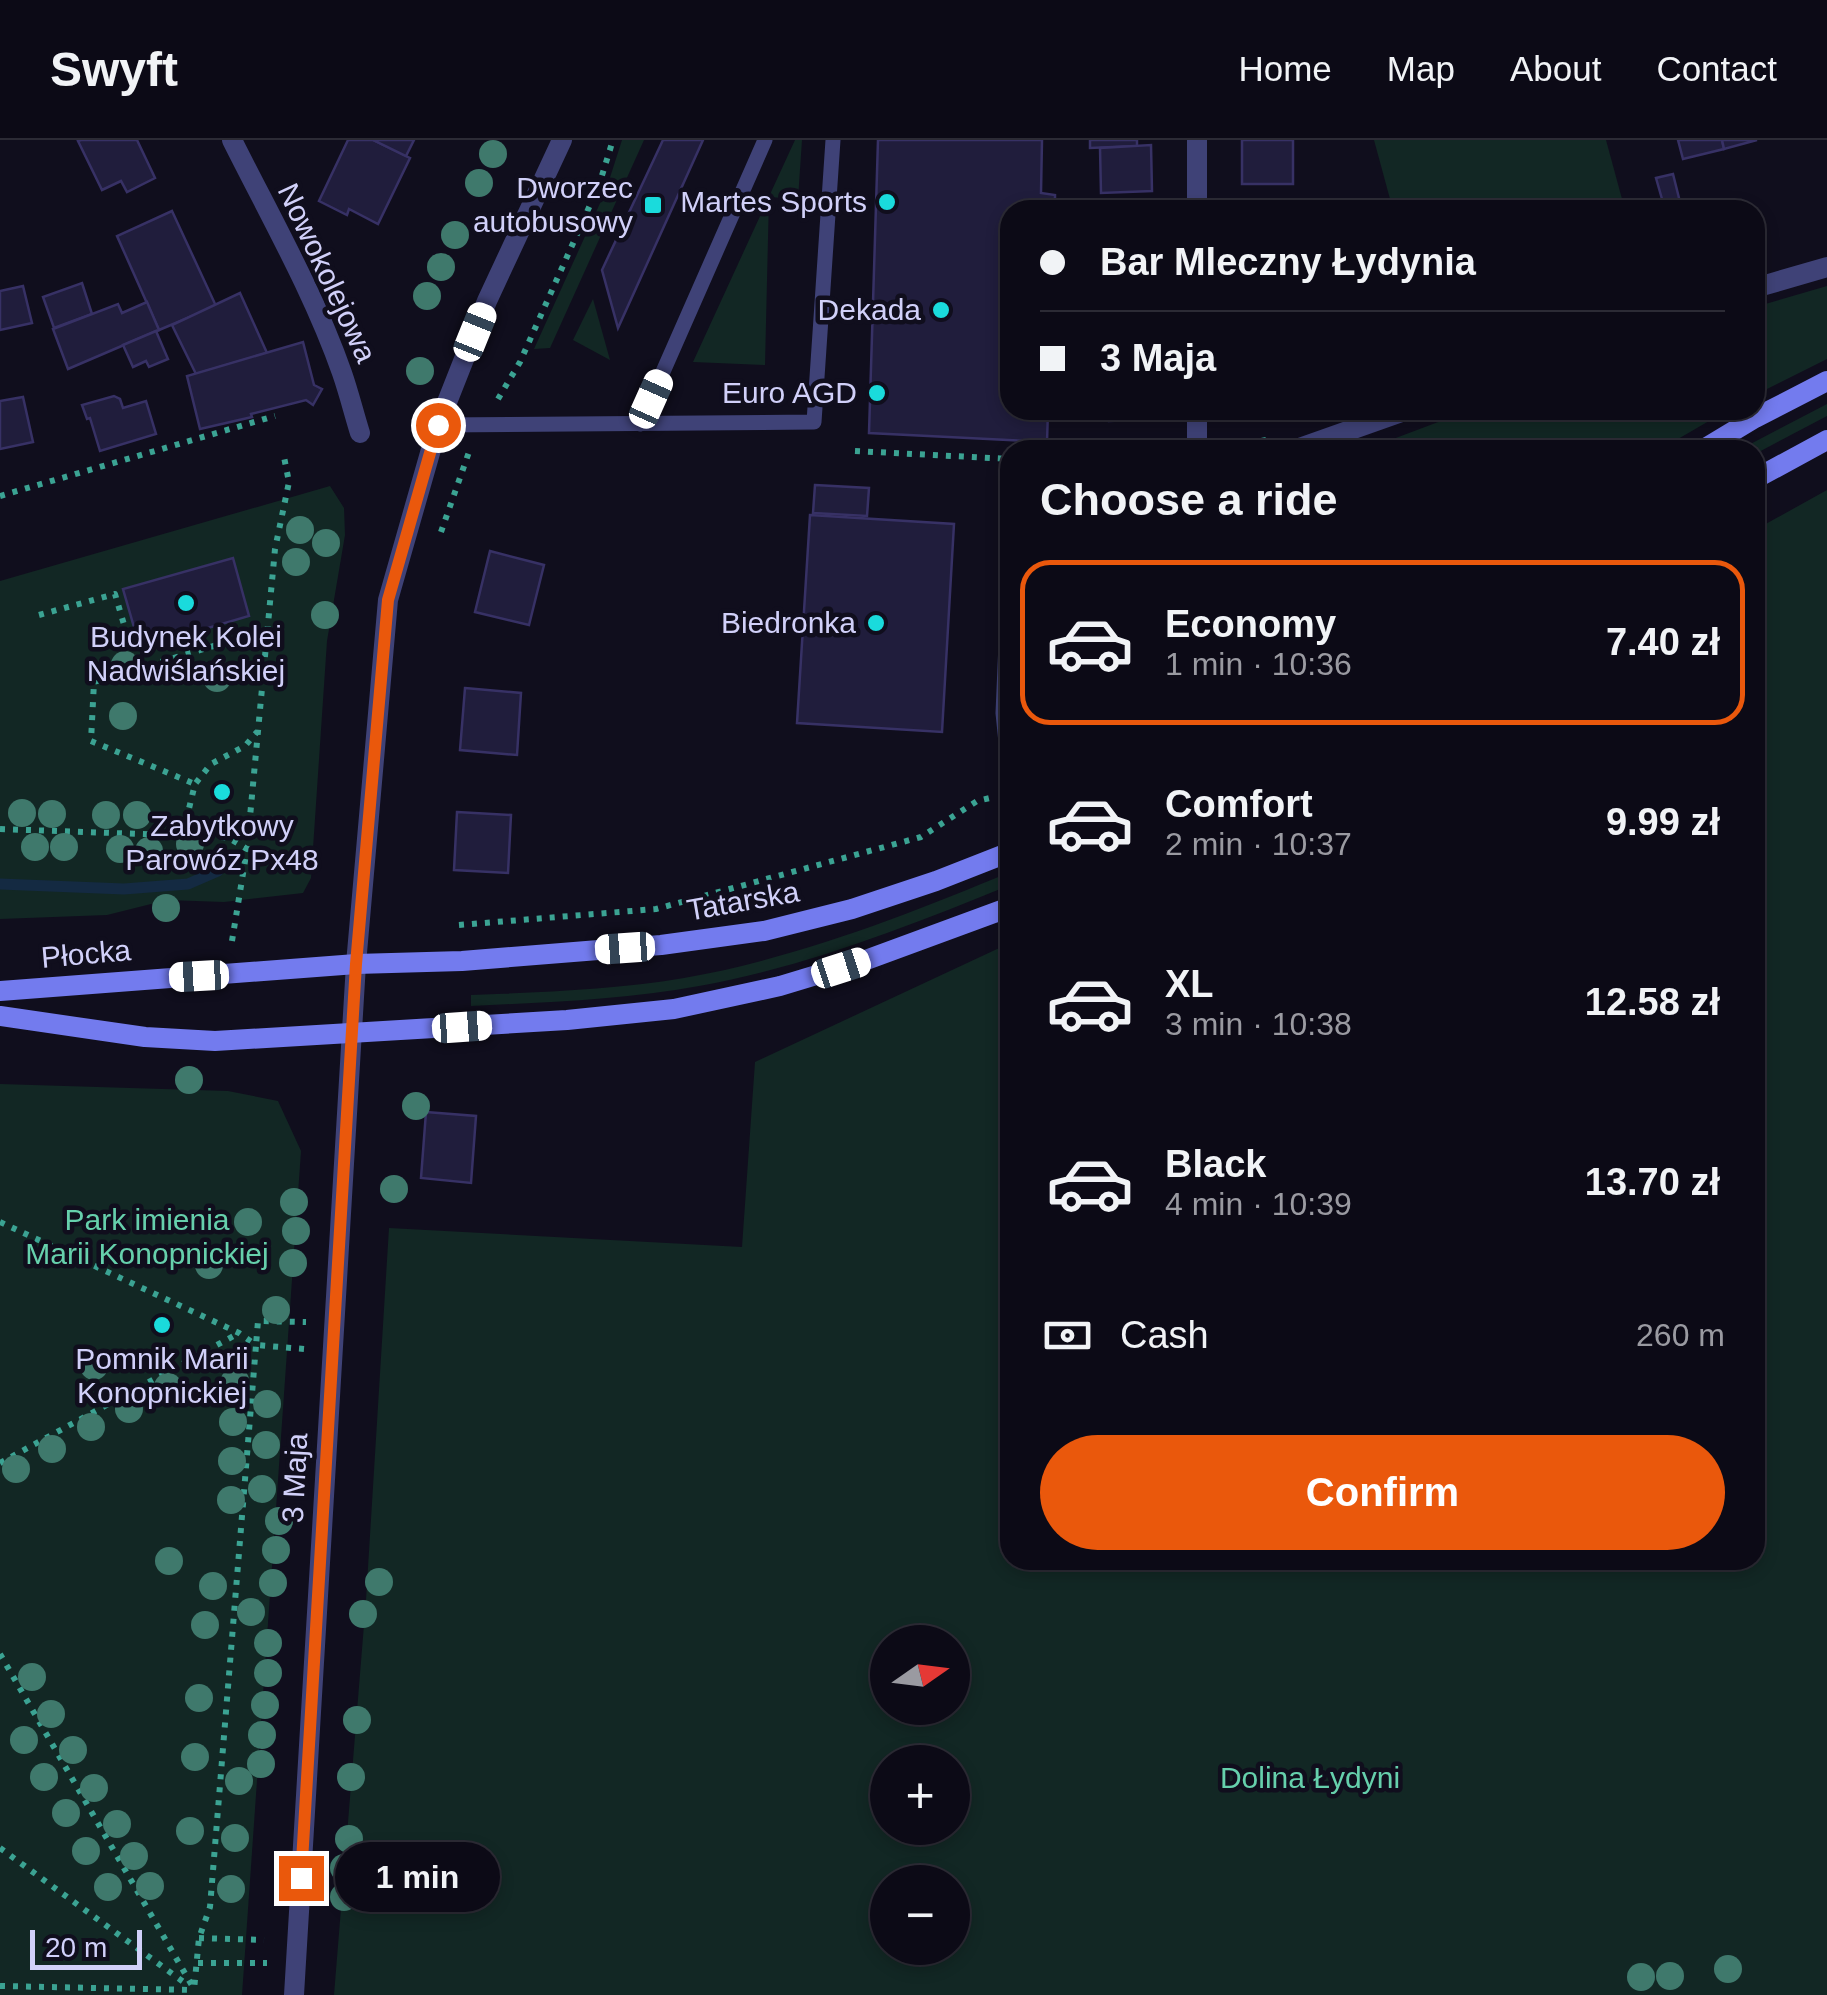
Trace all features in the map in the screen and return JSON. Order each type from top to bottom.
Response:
[{"type":"main road","points":[[1765,413],[1827,382]]},
{"type":"main road","points":[[1719,440],[1752,420]]},
{"type":"main road","points":[[1765,474],[1827,440]]},
{"type":"main road","name":"Tatarska","points":[[356,964],[660,945],[764,931],[852,909],[1000,856]]},
{"type":"main road","points":[[0,1016],[145,1037],[215,1041],[566,1020],[674,1009],[780,986],[1000,912]]},
{"type":"main road","name":"Płocka","points":[[0,992],[356,964]]},
{"type":"street","name":"Nowokolejowa","points":[[232,140],[302,279],[342,372],[360,434]]},
{"type":"street","name":"3 Maja","points":[[294,1995],[356,964],[388,600],[438,425],[487,301],[562,140]]},
{"type":"street","points":[[1196,140],[1197,200]]},
{"type":"street","points":[[1765,285],[1827,267]]},
{"type":"street","points":[[1322,440],[1379,420]]},
{"type":"lane","points":[[640,424],[765,140]]},
{"type":"lane","points":[[438,425],[814,422],[833,140]]},
{"type":"path","points":[[440,534],[470,451],[520,362],[599,185],[612,140]]},
{"type":"path","points":[[0,496],[275,416]]},
{"type":"path","points":[[855,451],[1000,458]]},
{"type":"path","points":[[232,941],[248,849],[275,548],[289,482],[284,452]]},
{"type":"path","points":[[39,615],[115,594],[137,668]]},
{"type":"path","points":[[196,784],[91,741],[94,682],[267,630]]},
{"type":"path","points":[[183,833],[196,784],[211,764],[245,746],[258,732]]},
{"type":"path","points":[[459,925],[656,909],[921,837],[976,801],[1000,795]]},
{"type":"path","points":[[0,829],[183,833],[228,838],[248,849],[320,864]]},
{"type":"path","points":[[0,1222],[238,1333],[256,1345],[304,1348]]},
{"type":"path","points":[[194,1990],[199,1938],[210,1907],[258,1321],[306,1322]]},
{"type":"path","points":[[0,1463],[238,1333]]},
{"type":"path","points":[[0,1654],[194,1990]]},
{"type":"path","points":[[0,1848],[194,1990]]},
{"type":"path","points":[[199,1938],[264,1940]]},
{"type":"path","points":[[197,1962],[267,1964]]},
{"type":"path","points":[[0,1986],[194,1990]]},
{"type":"green space","points":[[622,140],[644,140],[550,348],[534,349],[606,190]]},
{"type":"green space","points":[[795,140],[802,140],[798,199],[769,197],[765,365],[693,362]]},
{"type":"green space","points":[[1374,140],[1606,140],[1622,200],[1390,200]]},
{"type":"green space","points":[[1827,286],[1827,359],[1765,390],[1765,304]]},
{"type":"green space","points":[[593,299],[610,360],[573,340]]},
{"type":"green space","points":[[1827,404],[1827,416],[1765,449],[1765,440],[1758,440]]},
{"type":"green space","points":[[1444,420],[1711,420],[1676,440],[1390,440]]},
{"type":"green space","points":[[330,486],[344,508],[345,535],[327,641],[311,878],[303,893],[224,902],[167,900],[107,915],[0,919],[0,581]]},
{"type":"green space","name":"Dolina Łydyni","points":[[1827,490],[1827,1995],[334,1995],[366,1600],[389,1228],[742,1247],[755,1062],[1000,948],[1000,1570],[1765,1570],[1765,524]]},
{"type":"green space","points":[[1000,876],[1000,889],[934,915],[818,957],[739,978],[585,1000],[471,1006],[471,995],[631,985],[725,970],[891,919]]},
{"type":"green space","name":"Park imienia Marii Konopnickiej","points":[[0,1084],[228,1091],[278,1101],[301,1151],[242,1995],[0,1995]]},
{"type":"building","points":[[137,140],[155,178],[127,192],[121,181],[102,190],[78,141]]},
{"type":"building","points":[[348,140],[373,140],[410,158],[378,224],[349,209],[347,215],[319,201]]},
{"type":"building","points":[[373,140],[414,140],[406,156]]},
{"type":"building","name":"Dworzec autobusowy","points":[[663,140],[703,140],[618,328],[602,270]]},
{"type":"building","name":"Dekada","points":[[878,140],[1042,140],[1041,193],[1055,195],[1055,200],[1000,200],[1000,420],[1048,420],[1047,440],[869,433]]},
{"type":"building","points":[[1090,140],[1137,140],[1137,146],[1090,148]]},
{"type":"building","points":[[1242,140],[1293,140],[1293,184],[1242,184]]},
{"type":"building","points":[[1678,140],[1722,140],[1724,149],[1683,159]]},
{"type":"building","points":[[1722,140],[1757,140],[1724,149]]},
{"type":"building","points":[[1151,145],[1152,191],[1101,193],[1100,148]]},
{"type":"building","points":[[1673,174],[1680,200],[1662,200],[1656,178]]},
{"type":"building","points":[[172,211],[216,306],[159,330],[117,236]]},
{"type":"building","points":[[82,283],[92,314],[54,328],[43,297]]},
{"type":"building","points":[[23,286],[32,323],[0,330],[0,291]]},
{"type":"building","points":[[240,293],[267,353],[196,374],[172,325]]},
{"type":"building","points":[[147,302],[159,330],[68,369],[53,329],[118,304],[122,313]]},
{"type":"building","points":[[156,331],[168,359],[149,367],[146,361],[133,367],[123,345]]},
{"type":"building","points":[[303,342],[314,385],[322,389],[313,405],[306,400],[200,429],[187,376]]},
{"type":"building","points":[[114,396],[123,408],[146,401],[156,434],[100,451],[82,405]]},
{"type":"building","points":[[23,397],[33,442],[0,449],[0,401]]},
{"type":"building","points":[[815,485],[869,488],[867,516],[813,513]]},
{"type":"building","name":"Biedronka","points":[[810,515],[954,524],[942,732],[797,723]]},
{"type":"building","points":[[490,551],[544,565],[529,625],[475,612]]},
{"type":"building","name":"Budynek Kolei Nadwiślańskiej","points":[[233,558],[249,616],[140,648],[123,589]]},
{"type":"building","points":[[465,688],[521,693],[517,755],[460,750]]},
{"type":"building","points":[[457,812],[511,815],[508,873],[454,870]]},
{"type":"building","points":[[426,1112],[476,1116],[471,1183],[421,1178]]},
{"type":"waterway","points":[[0,884],[124,889],[188,884],[218,871]]},
{"type":"place","name":"Martes Sports","points":[[887,202]]},
{"type":"place","name":"Dworzec autobusowy","points":[[653,205]]},
{"type":"place","name":"Dekada","points":[[941,310]]},
{"type":"place","name":"Euro AGD","points":[[877,393]]},
{"type":"place","name":"Budynek Kolei Nadwiślańskiej","points":[[186,603]]},
{"type":"place","name":"Biedronka","points":[[876,623]]},
{"type":"place","name":"Zabytkowy Parowóz Px48","points":[[222,792]]},
{"type":"place","name":"Pomnik Marii Konopnickiej","points":[[162,1325]]},
{"type":"route","points":[[301,1878],[356,964],[388,600],[438,425]]}]
